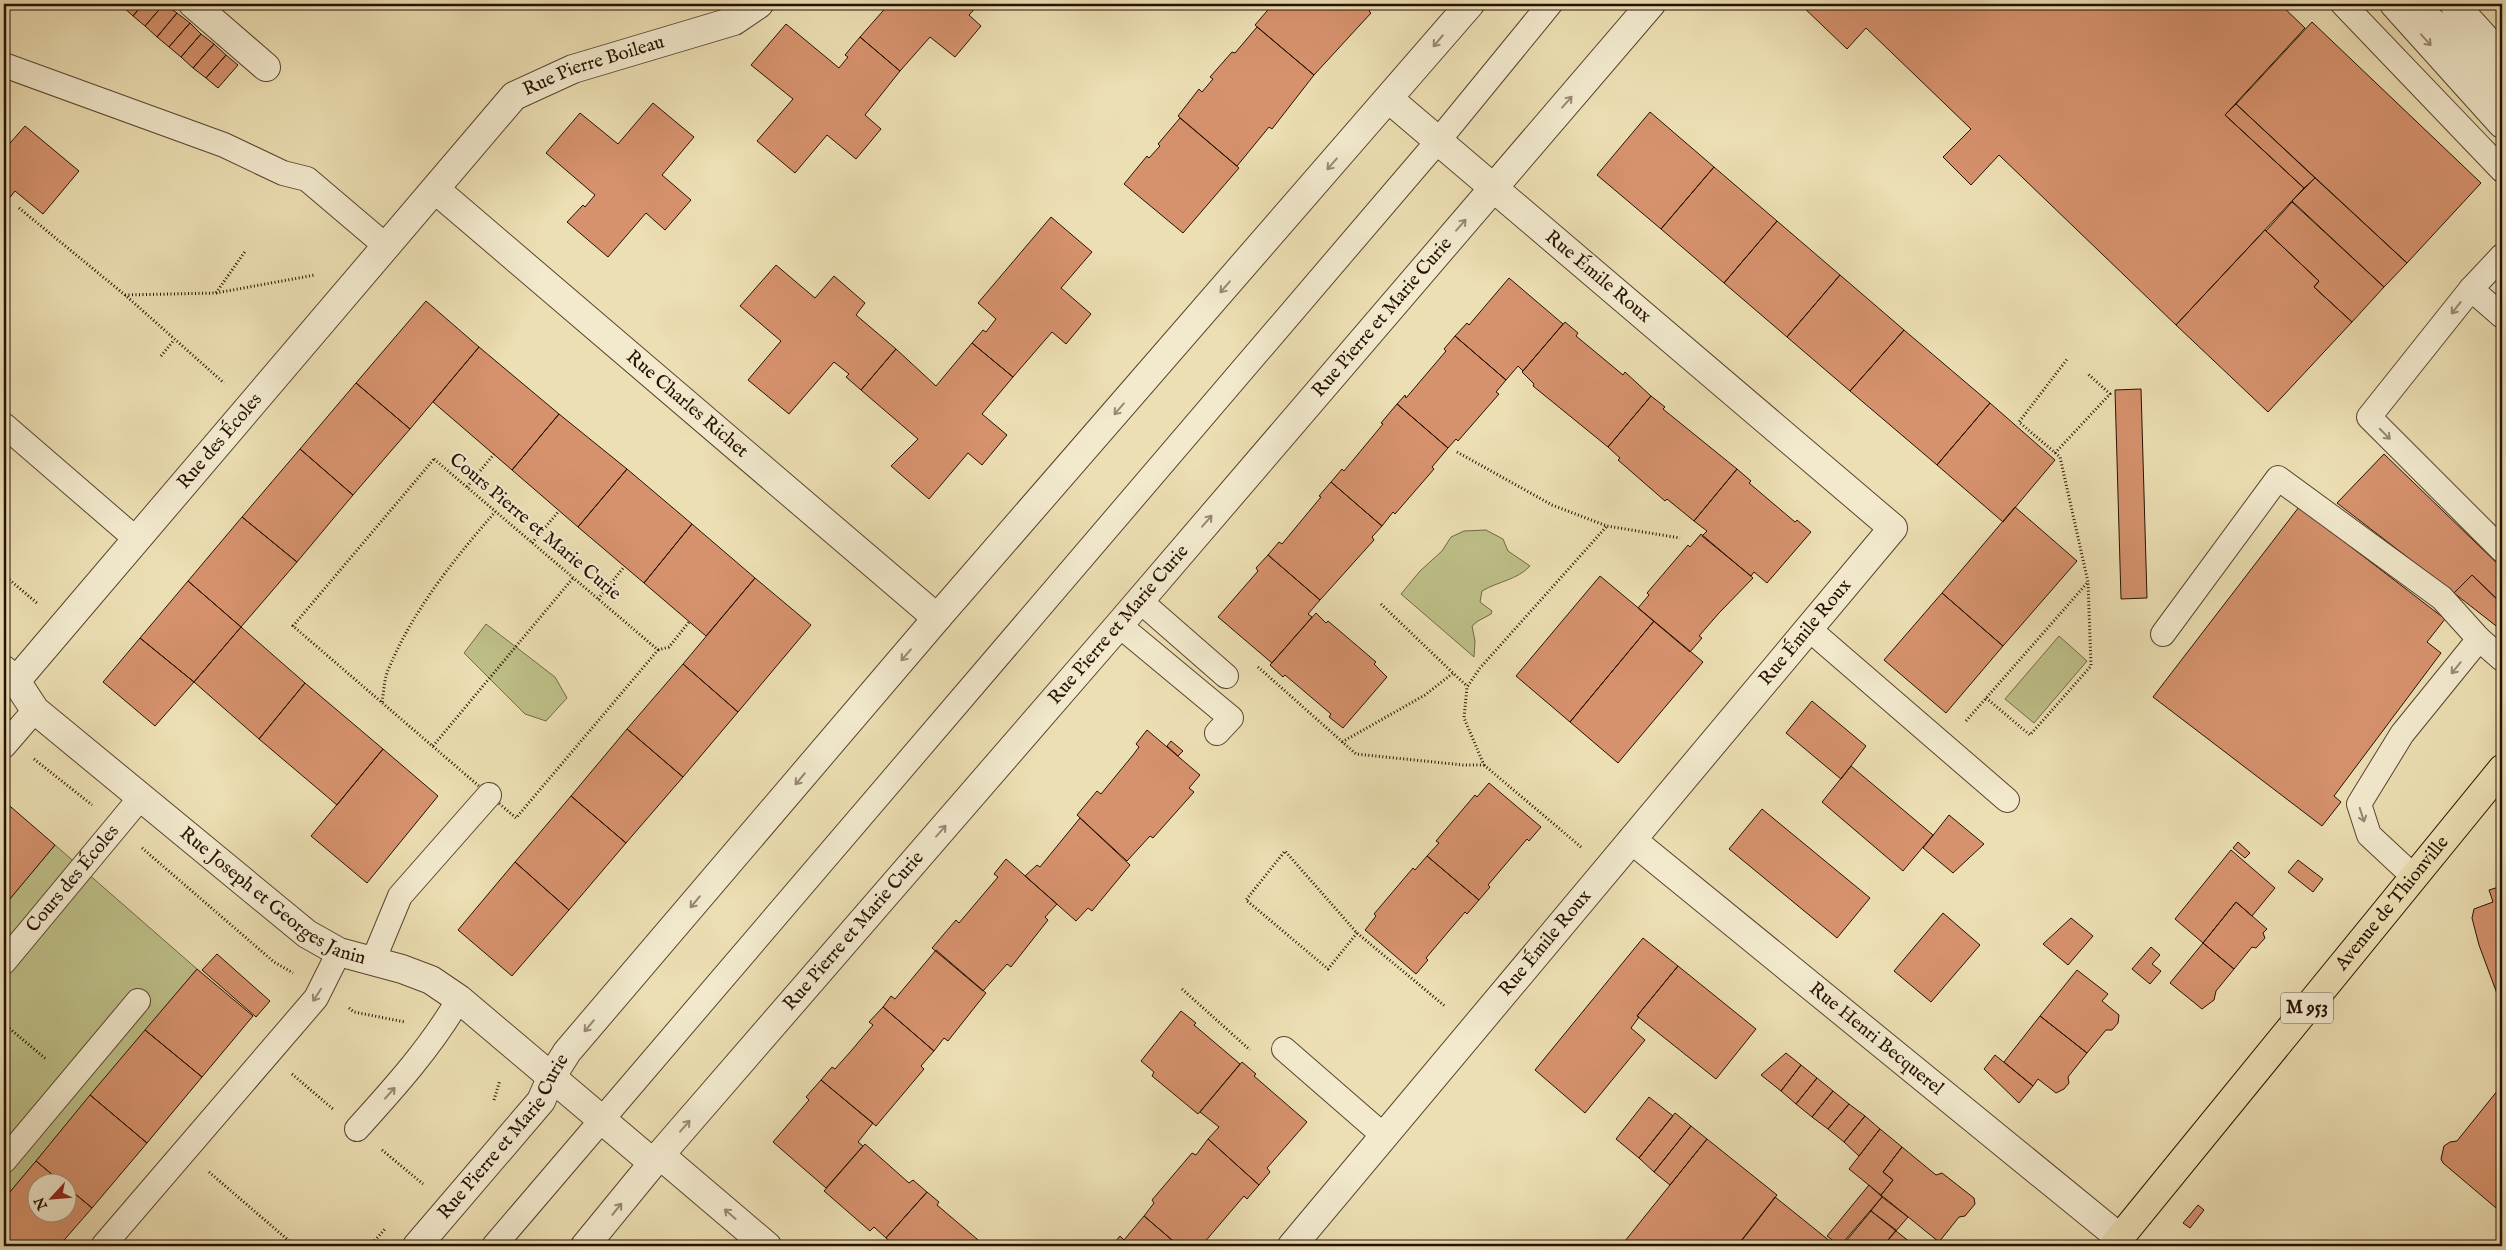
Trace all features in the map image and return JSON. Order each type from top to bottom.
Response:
[{"type":"main road","name":"Avenue de Thionville","points":[[2117,1242],[2413,876],[2502,770]]},
{"type":"street","points":[[192,4],[266,67]]},
{"type":"street","name":"Rue Pierre Boileau","points":[[436,190],[514,96],[573,69],[734,21],[759,4]]},
{"type":"street","name":"Rue Pierre et Marie Curie","points":[[417,1246],[541,1101],[552,1076],[573,1045],[937,618],[1470,4]]},
{"type":"street","name":"Rue Pierre et Marie Curie","points":[[585,1246],[657,1159],[1119,625],[1651,4]]},
{"type":"street","points":[[2394,4],[2502,124]]},
{"type":"street","points":[[2461,7],[2502,57]]},
{"type":"street","name":"Rue Émile Roux","points":[[1292,1246],[1894,528],[1389,98]]},
{"type":"street","name":"Rue des Écoles","points":[[10,675],[62,626],[436,190]]},
{"type":"street","name":"Rue Charles Richet","points":[[436,190],[937,618]]},
{"type":"street","name":"Rue Joseph et Georges Janin","points":[[10,675],[35,710],[307,934],[339,952],[431,980],[459,999],[602,1119],[657,1159],[767,1246]]},
{"type":"street","name":"Rue Henri Becquerel","points":[[1632,840],[2117,1242]]},
{"type":"lane","points":[[494,1246],[1438,141],[1550,4]]},
{"type":"lane","points":[[2343,4],[2502,170]]},
{"type":"lane","points":[[2410,4],[2448,31],[2502,87]]},
{"type":"lane","points":[[4,65],[224,145],[283,173],[306,180],[387,247]]},
{"type":"lane","points":[[2502,256],[2471,288],[2369,417],[2502,550]]},
{"type":"lane","points":[[2471,288],[2502,316]]},
{"type":"lane","points":[[4,425],[137,540]]},
{"type":"lane","points":[[2163,634],[2278,478],[2442,598],[2479,640],[2502,658]]},
{"type":"lane","points":[[1139,600],[1226,676]]},
{"type":"lane","points":[[1119,625],[1231,718],[1217,733]]},
{"type":"lane","points":[[1809,629],[2007,800]]},
{"type":"lane","points":[[2413,876],[2369,835],[2359,804],[2402,734],[2479,640]]},
{"type":"lane","points":[[4,746],[35,710]]},
{"type":"lane","points":[[373,961],[400,896],[490,795]]},
{"type":"lane","name":"Cours des Écoles","points":[[4,962],[141,797]]},
{"type":"lane","points":[[103,1246],[316,998],[339,952]]},
{"type":"lane","points":[[357,1129],[414,1065],[440,1030],[459,999]]},
{"type":"lane","points":[[4,1161],[138,1001]]},
{"type":"lane","points":[[1284,1049],[1384,1136]]},
{"type":"path","points":[[19,208],[125,295],[251,406]]},
{"type":"path","points":[[216,293],[246,250]]},
{"type":"path","points":[[125,295],[216,293],[320,274],[345,296]]},
{"type":"path","points":[[161,356],[174,340]]},
{"type":"path","points":[[1986,698],[2030,735],[2091,666],[2088,582],[2060,457],[2019,422],[2068,358]]},
{"type":"path","points":[[2055,453],[2110,394],[2088,374]]},
{"type":"path","points":[[1457,452],[1552,505],[1607,526],[1680,538]]},
{"type":"path","points":[[467,487],[494,454]]},
{"type":"path","name":"Cours Pierre et Marie Curie","points":[[434,459],[495,512],[658,650],[516,818],[292,626],[434,459]]},
{"type":"path","points":[[532,543],[559,511]]},
{"type":"path","points":[[382,702],[388,669],[420,612],[463,549],[495,512]]},
{"type":"path","points":[[1604,873],[1583,855],[1580,847],[1484,765],[1464,718],[1467,686],[1480,668],[1607,526]]},
{"type":"path","points":[[598,599],[624,567]]},
{"type":"path","points":[[4,575],[62,626]]},
{"type":"path","points":[[433,746],[573,578]]},
{"type":"path","points":[[1945,746],[2088,582]]},
{"type":"path","points":[[1381,604],[1467,686]]},
{"type":"path","points":[[658,650],[669,647],[689,622]]},
{"type":"path","points":[[1256,665],[1356,754],[1463,765],[1484,765]]},
{"type":"path","points":[[1342,742],[1425,695],[1452,673]]},
{"type":"path","points":[[1357,933],[1328,968],[1246,900],[1285,851],[1357,933],[1448,1009]]},
{"type":"path","points":[[4,1024],[72,1081]]},
{"type":"path","points":[[185,1151],[295,1246]]},
{"type":"green space","points":[[1486,530],[1503,539],[1508,551],[1530,566],[1514,577],[1482,591],[1480,602],[1492,611],[1491,614],[1472,626],[1475,641],[1474,657],[1401,594],[1420,571],[1442,551],[1451,537],[1464,531]]},
{"type":"green space","points":[[486,624],[555,677],[567,698],[546,721],[525,714],[464,653]]},
{"type":"green space","points":[[2059,636],[2087,661],[2034,723],[2005,699]]},
{"type":"green space","points":[[55,845],[197,969],[4,1199],[4,906]]},
{"type":"building","points":[[122,4],[143,4],[133,16]]},
{"type":"building","points":[[143,4],[164,4],[145,26],[133,16]]},
{"type":"building","points":[[164,4],[177,13],[157,37],[145,26]]},
{"type":"building","points":[[889,4],[979,4],[969,15],[981,26],[955,57],[930,37],[900,71],[860,37]]},
{"type":"building","points":[[1273,4],[1375,4],[1369,11],[1371,13],[1314,75],[1255,25]]},
{"type":"building","points":[[1800,4],[2280,4],[2305,28],[2225,115],[2304,188],[2176,325],[1999,155],[1971,185],[1943,157],[1971,129],[1866,28],[1847,49]]},
{"type":"building","points":[[177,13],[190,23],[169,47],[157,37]]},
{"type":"building","points":[[2312,22],[2481,183],[2407,263],[2236,104]]},
{"type":"building","points":[[190,23],[201,34],[181,57],[169,47]]},
{"type":"building","points":[[786,24],[839,68],[848,57],[845,55],[860,37],[900,71],[865,115],[881,129],[856,159],[827,135],[795,173],[757,141],[793,99],[751,65]]},
{"type":"building","points":[[1257,27],[1314,75],[1272,129],[1269,127],[1237,166],[1178,116],[1199,89],[1202,92],[1213,79],[1210,77],[1232,52],[1235,53]]},
{"type":"building","points":[[201,34],[214,44],[193,68],[181,57]]},
{"type":"building","points":[[214,44],[226,55],[206,78],[193,68]]},
{"type":"building","points":[[226,55],[238,65],[218,88],[206,78]]},
{"type":"building","points":[[653,103],[694,137],[662,175],[691,200],[665,230],[646,213],[608,257],[567,222],[583,205],[585,207],[595,195],[546,153],[580,113],[618,144]]},
{"type":"building","points":[[2236,104],[2315,178],[2304,188],[2225,115]]},
{"type":"building","points":[[1650,112],[1714,167],[1661,229],[1597,175]]},
{"type":"building","points":[[1180,118],[1239,168],[1183,233],[1124,184],[1147,156],[1149,158],[1160,146],[1158,144]]},
{"type":"building","points":[[25,126],[79,171],[43,214],[15,191],[4,205],[4,150]]},
{"type":"building","points":[[1714,167],[1777,221],[1724,283],[1661,229]]},
{"type":"building","points":[[2315,178],[2407,263],[2384,287],[2292,201]]},
{"type":"building","points":[[2292,202],[2384,287],[2352,322],[2314,287],[2319,281],[2266,231]]},
{"type":"building","points":[[1051,217],[1092,252],[1061,288],[1091,314],[1066,344],[1052,332],[1013,377],[972,343],[983,330],[986,332],[996,319],[978,303]]},
{"type":"building","points":[[1777,221],[1840,275],[1787,337],[1724,283]]},
{"type":"building","points":[[2265,230],[2319,281],[2314,287],[2352,322],[2268,412],[2176,325]]},
{"type":"building","points":[[776,265],[815,298],[834,276],[865,303],[856,315],[896,349],[861,390],[846,377],[849,374],[834,362],[789,414],[748,380],[781,341],[740,306]]},
{"type":"building","points":[[1840,275],[1904,330],[1850,391],[1787,337]]},
{"type":"building","points":[[1509,278],[1563,324],[1523,371],[1518,366],[1506,380],[1455,336],[1467,323],[1469,325]]},
{"type":"building","points":[[426,301],[479,347],[410,429],[356,383]]},
{"type":"building","points":[[1565,322],[1578,333],[1576,336],[1623,375],[1625,372],[1651,396],[1608,447],[1533,386],[1534,384],[1522,372]]},
{"type":"building","points":[[1904,330],[1990,403],[1937,465],[1850,391]]},
{"type":"building","points":[[1455,336],[1506,380],[1496,392],[1499,394],[1458,441],[1456,439],[1448,448],[1397,404],[1405,395],[1406,398],[1446,351],[1444,349]]},
{"type":"building","points":[[972,343],[1013,377],[982,414],[1007,435],[982,465],[968,453],[929,499],[891,466],[918,439],[861,390],[896,349],[936,386]]},
{"type":"building","points":[[479,347],[559,414],[512,470],[433,402]]},
{"type":"building","points":[[356,383],[410,429],[353,495],[300,449]]},
{"type":"building","points":[[2141,389],[2147,598],[2121,599],[2115,390]]},
{"type":"building","points":[[1651,396],[1665,407],[1663,409],[1737,469],[1694,521],[1667,499],[1665,501],[1618,460],[1620,458],[1608,447]]},
{"type":"building","points":[[1990,403],[2055,460],[2003,522],[1937,465]]},
{"type":"building","points":[[1397,404],[1448,448],[1432,467],[1434,469],[1395,514],[1393,512],[1382,526],[1331,482],[1342,469],[1344,471]]},
{"type":"building","points":[[559,414],[627,469],[578,527],[512,470]]},
{"type":"building","points":[[300,449],[353,495],[297,562],[242,517]]},
{"type":"building","points":[[2384,454],[2502,568],[2502,604],[2472,575],[2454,593],[2337,503]]},
{"type":"building","points":[[627,469],[692,524],[644,583],[578,527]]},
{"type":"building","points":[[1737,469],[1751,481],[1749,483],[1795,522],[1797,520],[1811,532],[1767,583],[1754,572],[1751,576],[1702,536],[1707,531],[1694,521]]},
{"type":"building","points":[[1331,482],[1382,526],[1372,537],[1374,540],[1320,600],[1268,555],[1279,542],[1282,544]]},
{"type":"building","points":[[2015,507],[2077,561],[2003,646],[1942,593]]},
{"type":"building","points":[[2299,507],[2445,619],[2427,642],[2441,653],[2334,796],[2341,802],[2322,826],[2153,697]]},
{"type":"building","points":[[242,517],[297,562],[241,627],[188,581]]},
{"type":"building","points":[[692,524],[755,578],[706,636],[644,583]]},
{"type":"building","points":[[1701,534],[1753,578],[1699,636],[1702,638],[1690,652],[1638,608],[1649,595],[1647,593],[1688,545],[1690,547]]},
{"type":"building","points":[[1268,555],[1320,600],[1308,614],[1312,617],[1272,663],[1218,617],[1258,571],[1256,568]]},
{"type":"building","points":[[2472,575],[2502,604],[2502,626],[2500,629],[2454,593]]},
{"type":"building","points":[[1600,576],[1654,621],[1570,722],[1516,676]]},
{"type":"building","points":[[755,578],[811,625],[738,712],[683,664]]},
{"type":"building","points":[[188,581],[241,627],[194,682],[140,638]]},
{"type":"building","points":[[1942,593],[2003,646],[1946,713],[1884,660]]},
{"type":"building","points":[[1316,613],[1376,662],[1374,664],[1387,677],[1343,728],[1329,717],[1331,714],[1285,675],[1283,677],[1270,665]]},
{"type":"building","points":[[1654,621],[1703,662],[1618,763],[1570,722]]},
{"type":"building","points":[[241,627],[305,683],[259,739],[194,682]]},
{"type":"building","points":[[140,638],[194,682],[155,726],[103,682]]},
{"type":"building","points":[[683,664],[738,712],[683,777],[627,729]]},
{"type":"building","points":[[305,683],[383,749],[337,805],[259,739]]},
{"type":"building","points":[[1812,701],[1866,746],[1841,779],[1786,733]]},
{"type":"building","points":[[627,729],[683,777],[626,843],[571,796]]},
{"type":"building","points":[[1147,730],[1200,775],[1189,788],[1194,792],[1153,838],[1150,836],[1127,861],[1077,815],[1097,791],[1101,794],[1139,747],[1136,744]]},
{"type":"building","points":[[1171,741],[1183,751],[1178,756],[1167,746]]},
{"type":"building","points":[[383,749],[438,796],[367,883],[311,836]]},
{"type":"building","points":[[1851,766],[1933,835],[1903,871],[1822,802]]},
{"type":"building","points":[[1489,783],[1541,827],[1529,841],[1527,839],[1488,885],[1490,887],[1479,900],[1427,856],[1439,843],[1436,841],[1475,795],[1477,797]]},
{"type":"building","points":[[571,796],[626,843],[569,910],[515,862]]},
{"type":"building","points":[[4,801],[55,845],[4,906]]},
{"type":"building","points":[[1762,809],[1870,898],[1837,938],[1729,849]]},
{"type":"building","points":[[1949,815],[1984,844],[1953,873],[1923,848]]},
{"type":"building","points":[[1080,818],[1130,865],[1092,911],[1088,908],[1076,921],[1025,876],[1037,865],[1040,867]]},
{"type":"building","points":[[2238,842],[2250,853],[2245,858],[2233,848]]},
{"type":"building","points":[[2231,850],[2275,888],[2252,916],[2236,902],[2203,943],[2175,919]]},
{"type":"building","points":[[1427,856],[1479,900],[1467,914],[1465,912],[1426,958],[1428,960],[1416,974],[1365,930],[1376,916],[1374,914],[1413,868],[1415,870]]},
{"type":"building","points":[[1006,859],[1057,904],[1045,917],[1048,920],[1011,967],[1007,964],[983,991],[932,948],[956,920],[959,923],[998,877],[994,874]]},
{"type":"building","points":[[2298,860],[2323,879],[2313,892],[2288,872]]},
{"type":"building","points":[[515,862],[569,910],[512,976],[458,930]]},
{"type":"building","points":[[2502,886],[2502,1007],[2479,945],[2472,918],[2474,909],[2493,902],[2489,890]]},
{"type":"building","points":[[2236,902],[2267,929],[2263,933],[2265,938],[2256,948],[2252,947],[2234,969],[2203,943]]},
{"type":"building","points":[[1943,913],[1980,945],[1931,1002],[1894,971]]},
{"type":"building","points":[[2071,918],[2093,936],[2068,965],[2043,944]]},
{"type":"building","points":[[1643,938],[1678,966],[1637,1016],[1639,1017],[1631,1028],[1645,1040],[1585,1113],[1535,1070]]},
{"type":"building","points":[[2203,943],[2234,969],[2216,991],[2214,1000],[2202,1009],[2170,983]]},
{"type":"building","points":[[2151,947],[2160,955],[2152,964],[2161,971],[2150,984],[2132,969]]},
{"type":"building","points":[[936,950],[986,993],[948,1041],[944,1038],[934,1051],[883,1007],[891,996],[895,999]]},
{"type":"building","points":[[217,954],[270,1001],[256,1017],[202,970]]},
{"type":"building","points":[[1678,966],[1756,1029],[1716,1079],[1637,1016]]},
{"type":"building","points":[[197,969],[253,1016],[202,1077],[145,1030]]},
{"type":"building","points":[[2077,970],[2108,994],[2102,1001],[2119,1015],[2118,1023],[2112,1030],[2106,1030],[2087,1053],[2040,1016]]},
{"type":"building","points":[[883,1007],[934,1051],[921,1066],[924,1069],[876,1126],[821,1080],[832,1067],[835,1069],[851,1051],[873,1025],[869,1022]]},
{"type":"building","points":[[1181,1011],[1196,1023],[1194,1025],[1240,1064],[1198,1114],[1152,1076],[1154,1072],[1141,1061]]},
{"type":"building","points":[[2040,1016],[2087,1053],[2068,1077],[2069,1083],[2064,1089],[2056,1093],[2038,1079],[2033,1086],[2004,1062]]},
{"type":"building","points":[[145,1030],[202,1077],[147,1143],[90,1095]]},
{"type":"building","points":[[1786,1053],[1801,1065],[1781,1091],[1761,1075]]},
{"type":"building","points":[[1995,1055],[2033,1086],[2019,1103],[1984,1069]]},
{"type":"building","points":[[1242,1062],[1256,1074],[1254,1076],[1307,1122],[1267,1168],[1270,1172],[1259,1185],[1208,1139],[1219,1127],[1200,1112]]},
{"type":"building","points":[[1801,1065],[1817,1078],[1796,1104],[1781,1091]]},
{"type":"building","points":[[1817,1078],[1833,1091],[1812,1117],[1796,1104]]},
{"type":"building","points":[[821,1080],[873,1123],[858,1142],[863,1146],[826,1188],[773,1142],[809,1100],[806,1097]]},
{"type":"building","points":[[2498,1090],[2502,1090],[2502,1213],[2443,1163],[2441,1159],[2444,1146],[2450,1142],[2457,1141]]},
{"type":"building","points":[[1833,1091],[1849,1104],[1828,1129],[1812,1117]]},
{"type":"building","points":[[90,1095],[147,1143],[92,1208],[78,1196],[78,1172],[49,1172],[36,1161]]},
{"type":"building","points":[[1649,1097],[1673,1116],[1639,1158],[1616,1139]]},
{"type":"building","points":[[1849,1104],[1865,1116],[1844,1142],[1828,1129]]},
{"type":"building","points":[[1675,1113],[1691,1126],[1654,1172],[1639,1158]]},
{"type":"building","points":[[1865,1116],[1880,1129],[1859,1156],[1844,1142]]},
{"type":"building","points":[[1691,1126],[1707,1139],[1670,1185],[1654,1172]]},
{"type":"building","points":[[1880,1129],[1902,1147],[1883,1172],[1893,1180],[1881,1195],[1849,1169]]},
{"type":"building","points":[[1208,1139],[1259,1185],[1247,1199],[1244,1196],[1203,1244],[1206,1246],[1179,1246],[1144,1216],[1154,1203],[1152,1200],[1192,1153],[1196,1155]]},
{"type":"building","points":[[1707,1139],[1777,1195],[1747,1234],[1737,1246],[1621,1246]]},
{"type":"building","points":[[865,1144],[909,1183],[913,1180],[927,1192],[886,1238],[874,1227],[870,1231],[824,1191]]},
{"type":"building","points":[[1902,1147],[1936,1175],[1942,1173],[1974,1198],[1975,1204],[1965,1216],[1959,1217],[1939,1242],[1881,1195],[1893,1180],[1883,1172]]},
{"type":"building","points":[[36,1161],[49,1172],[28,1172],[28,1222],[78,1222],[78,1196],[92,1208],[59,1246],[4,1246],[4,1199]]},
{"type":"building","points":[[1869,1185],[1882,1197],[1840,1246],[1827,1236]]},
{"type":"building","points":[[927,1192],[939,1202],[937,1205],[984,1245],[987,1243],[991,1246],[895,1246],[886,1238]]},
{"type":"building","points":[[1775,1197],[1836,1246],[1737,1246]]},
{"type":"building","points":[[1882,1197],[1908,1217],[1896,1231],[1871,1211]]},
{"type":"building","points":[[2198,1205],[2204,1210],[2190,1228],[2183,1223]]},
{"type":"building","points":[[1871,1211],[1896,1230],[1883,1246],[1842,1246]]},
{"type":"building","points":[[1144,1216],[1179,1246],[1112,1246],[1120,1236],[1124,1240]]},
{"type":"building","points":[[1896,1231],[1915,1246],[1883,1246]]}]
